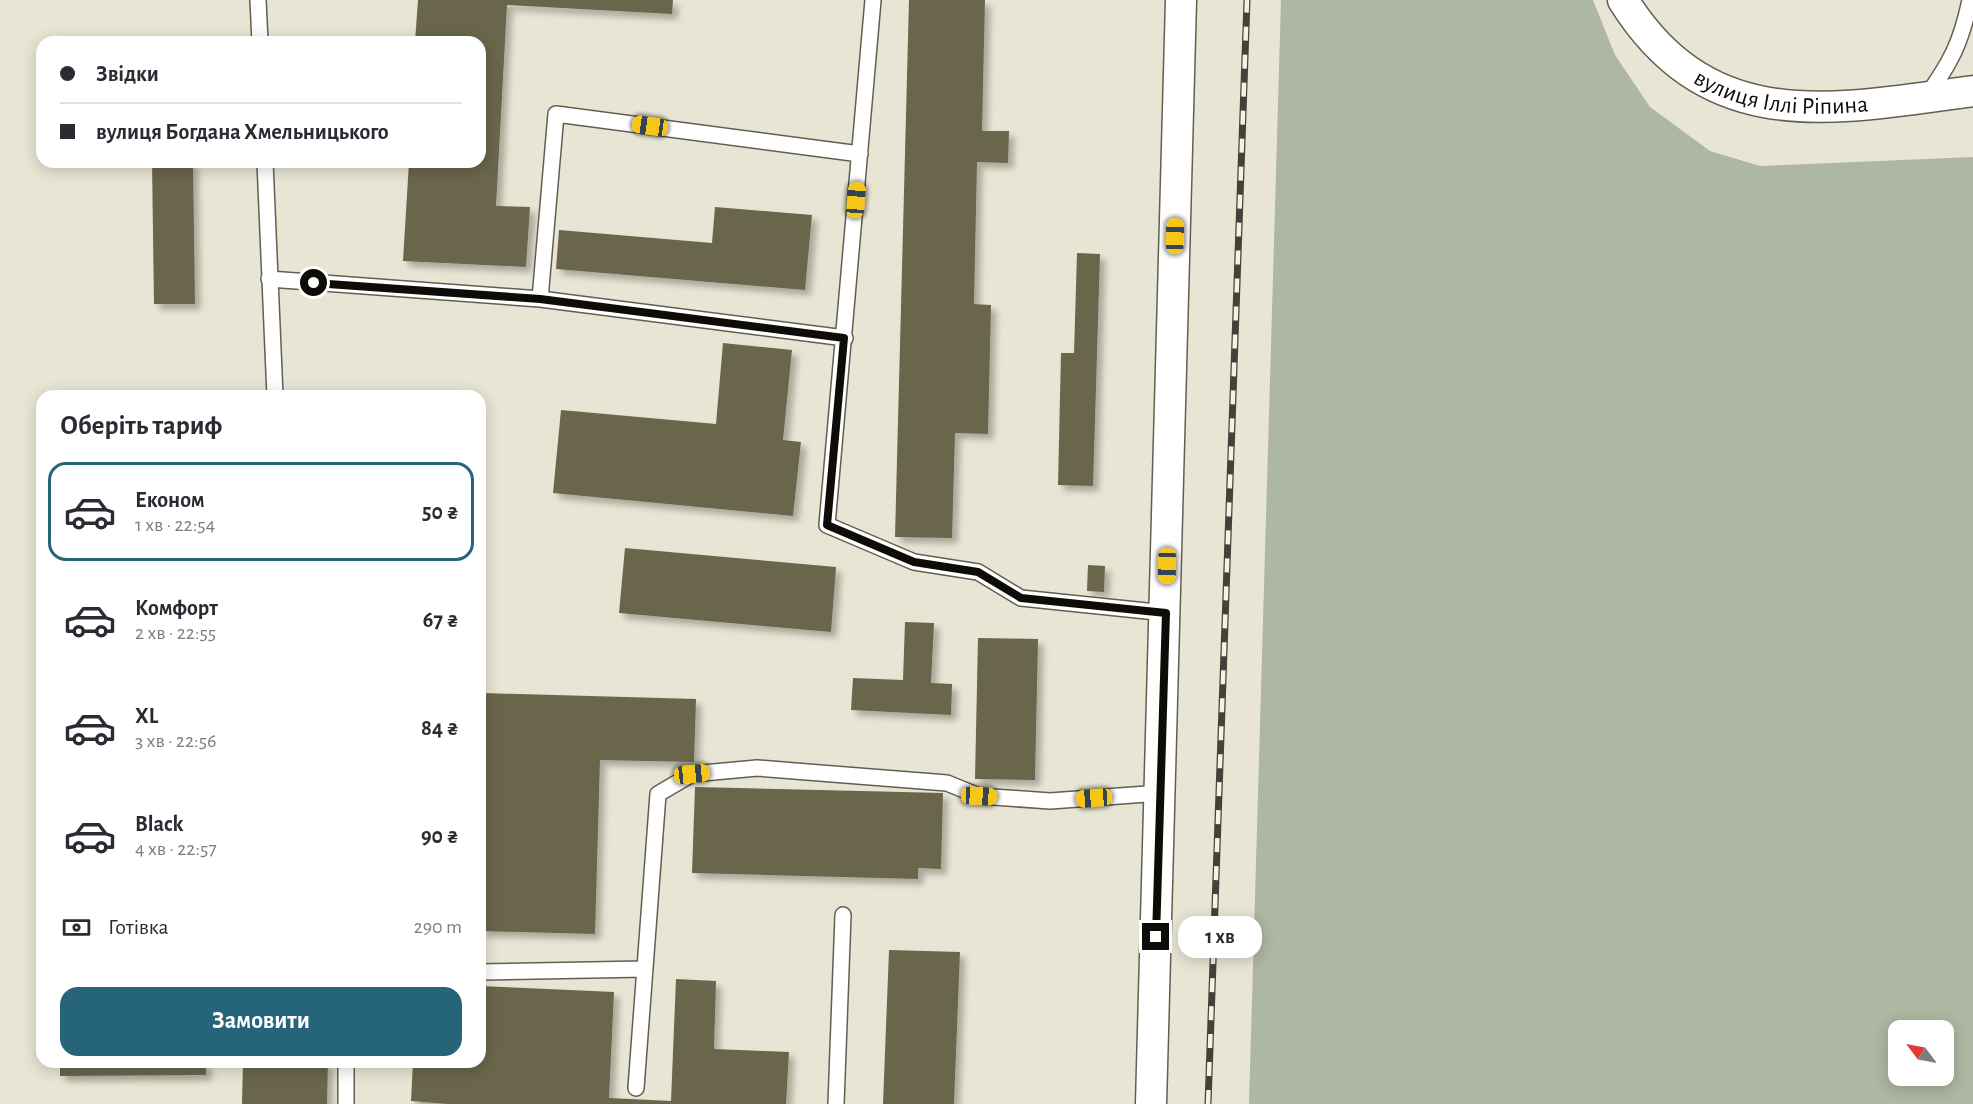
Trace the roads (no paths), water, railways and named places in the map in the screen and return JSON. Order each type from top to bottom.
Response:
[{"type":"street","points":[[1151,1104],[1181,0]]},
{"type":"street","name":"вулиця Іллі Ріпина","points":[[1623,0],[1636,21],[1663,49],[1697,78],[1731,93],[1780,106],[1826,109],[1973,91]]},
{"type":"lane","points":[[258,0],[260,36]]},
{"type":"lane","points":[[873,0],[827,525],[914,562],[978,572],[1021,598],[1166,613]]},
{"type":"lane","points":[[1926,97],[1948,65],[1963,35],[1970,0]]},
{"type":"lane","points":[[540,299],[556,114],[860,154]]},
{"type":"lane","points":[[265,168],[275,390]]},
{"type":"lane","points":[[269,279],[540,299],[844,338]]},
{"type":"lane","points":[[636,1088],[658,794],[692,774],[769,769],[947,783],[979,796],[1050,801],[1161,793]]},
{"type":"lane","points":[[836,1104],[843,915]]},
{"type":"lane","points":[[486,972],[645,969]]},
{"type":"lane","points":[[346,1068],[346,1104]]},
{"type":"railway","points":[[1208,1104],[1247,0]]}]
